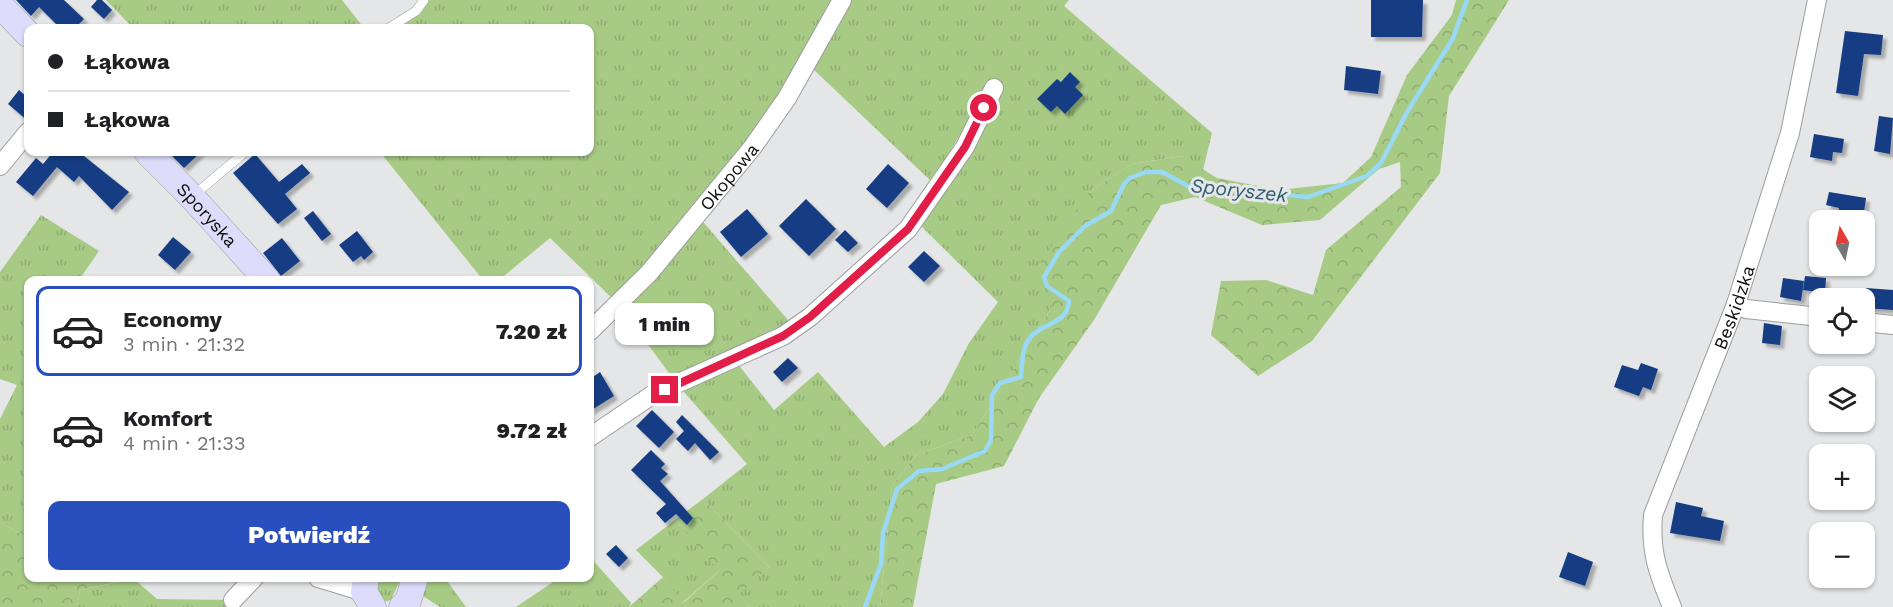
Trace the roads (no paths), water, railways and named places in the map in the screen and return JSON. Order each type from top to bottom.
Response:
[{"type":"street","name":"Okopowa","points":[[594,327],[649,273],[752,148],[787,99],[842,0]]},
{"type":"street","name":"Beskidzka","points":[[1672,607],[1654,562],[1651,535],[1653,515],[1736,304],[1790,133],[1817,0]]},
{"type":"street","points":[[0,5],[24,30]]},
{"type":"street","points":[[594,434],[652,395],[783,336],[810,317],[908,229],[965,147],[994,88]]},
{"type":"street","points":[[0,166],[24,137]]},
{"type":"street","name":"Sporyska","points":[[151,156],[192,197],[263,276]]},
{"type":"street","points":[[1736,304],[1746,309],[1809,316]]},
{"type":"street","points":[[1875,323],[1893,325]]},
{"type":"street","points":[[231,604],[234,582]]},
{"type":"street","points":[[231,604],[250,582]]},
{"type":"street","points":[[332,582],[367,592]]},
{"type":"street","points":[[402,607],[408,601],[414,582]]},
{"type":"lane","points":[[395,24],[416,11],[424,0]]},
{"type":"lane","points":[[192,197],[240,156]]},
{"type":"waterway","name":"Sporyszek","points":[[865,607],[881,564],[883,533],[897,489],[919,471],[942,469],[985,451],[991,440],[992,395],[1000,383],[1021,377],[1024,352],[1029,339],[1034,333],[1059,319],[1067,309],[1069,301],[1047,286],[1044,277],[1059,252],[1085,226],[1111,211],[1124,184],[1130,178],[1146,172],[1162,172],[1188,186],[1308,197],[1367,176],[1381,163],[1406,114],[1453,38],[1467,0]]}]
